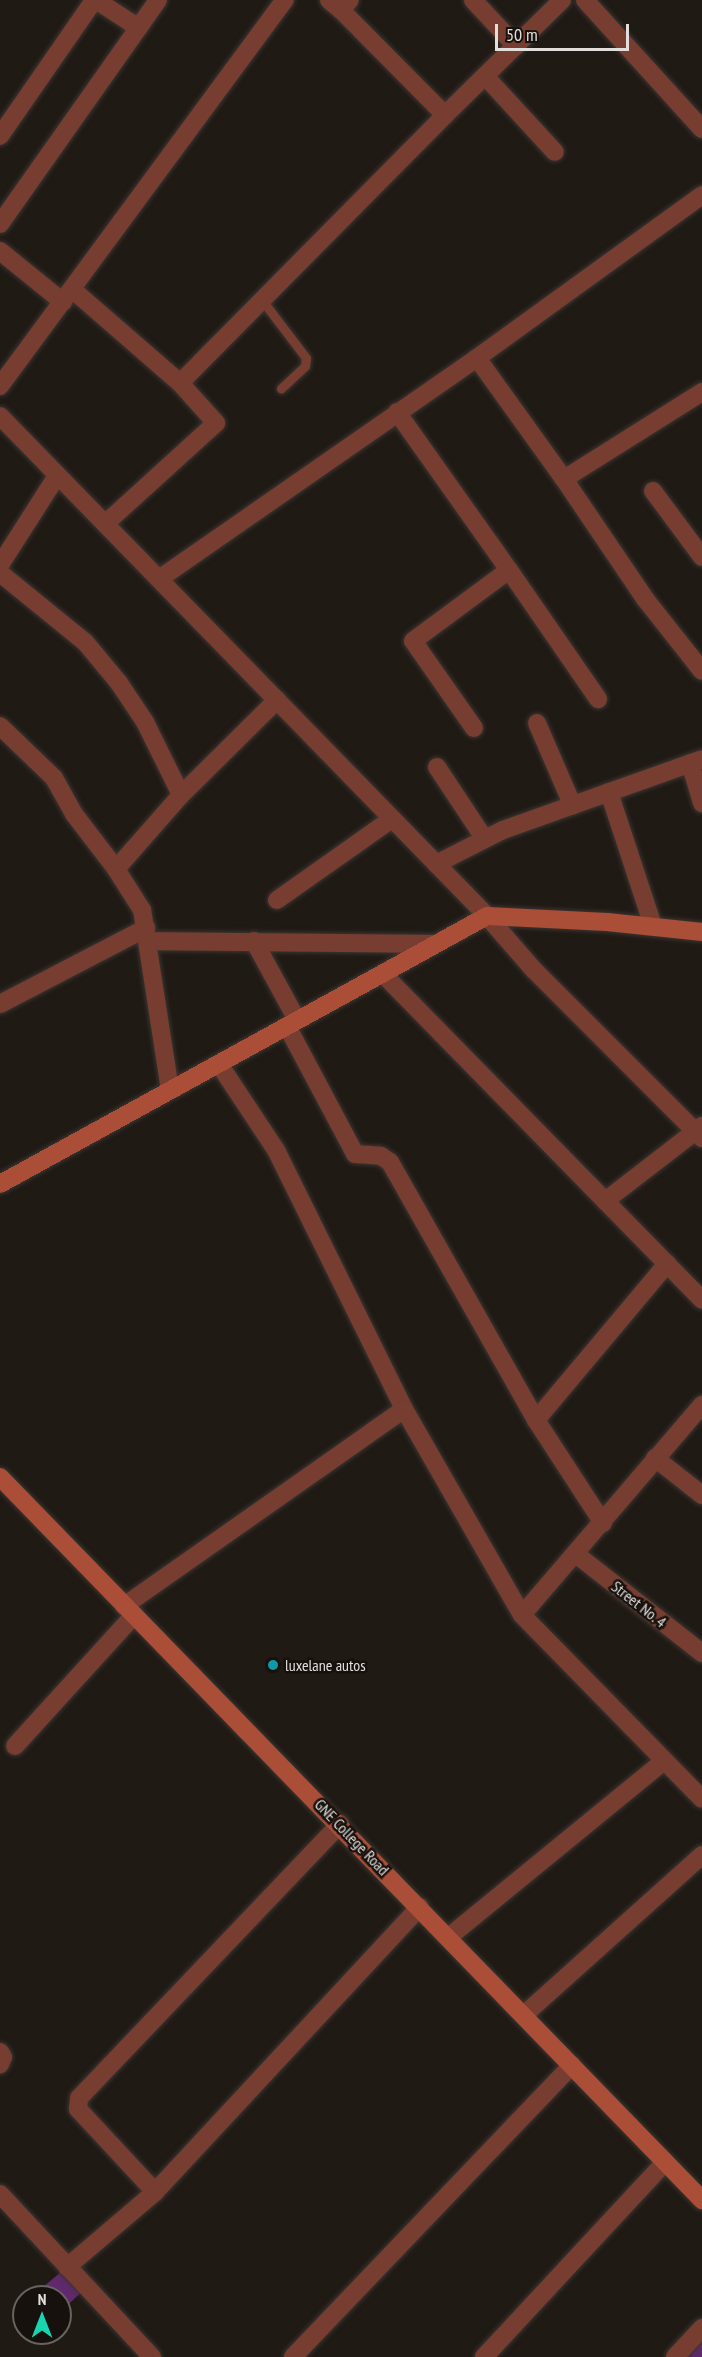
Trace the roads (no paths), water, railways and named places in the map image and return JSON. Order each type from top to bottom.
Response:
[{"type":"street","points":[[0,136],[95,0],[139,28]]},
{"type":"street","points":[[0,224],[158,0]]},
{"type":"street","points":[[0,386],[285,0]]},
{"type":"street","points":[[473,0],[516,46]]},
{"type":"street","points":[[180,383],[562,0]]},
{"type":"street","points":[[585,0],[702,129]]},
{"type":"street","points":[[340,3],[445,115]]},
{"type":"street","points":[[484,76],[555,152]]},
{"type":"street","points":[[159,579],[700,200]]},
{"type":"street","points":[[0,250],[68,296],[180,383],[213,417],[214,428],[105,524]]},
{"type":"street","points":[[477,358],[564,478],[646,600],[702,670]]},
{"type":"street","points":[[564,478],[702,392]]},
{"type":"street","points":[[397,412],[598,699]]},
{"type":"street","points":[[0,416],[487,916],[534,970],[700,1132],[605,1201]]},
{"type":"street","points":[[0,565],[57,476]]},
{"type":"street","points":[[653,491],[702,557]]},
{"type":"street","points":[[474,728],[413,641],[509,570]]},
{"type":"street","points":[[0,573],[85,642],[119,683],[145,722],[181,795]]},
{"type":"street","points":[[116,869],[181,795],[277,700]]},
{"type":"street","points":[[537,723],[573,806]]},
{"type":"street","points":[[0,726],[54,778],[80,822],[116,869],[141,910],[147,935],[170,1090]]},
{"type":"street","points":[[436,864],[484,838],[696,761],[702,803]]},
{"type":"street","points":[[437,767],[484,838]]},
{"type":"street","points":[[609,792],[653,926]]},
{"type":"street","points":[[277,900],[392,819]]},
{"type":"street","points":[[0,1184],[487,916],[653,926],[702,932]]},
{"type":"street","points":[[0,1004],[147,935],[254,941],[434,944]]},
{"type":"street","points":[[254,941],[355,1154],[381,1156],[390,1162],[536,1420],[603,1523]]},
{"type":"street","points":[[383,974],[702,1300]]},
{"type":"street","points":[[219,1064],[276,1150],[404,1408],[522,1615],[702,1799]]},
{"type":"street","points":[[536,1420],[667,1264]]},
{"type":"street","points":[[15,1746],[129,1610],[404,1408]]},
{"type":"street","points":[[522,1615],[577,1555],[656,1458],[700,1411]]},
{"type":"street","points":[[656,1458],[702,1495]]},
{"type":"street","name":"GNE College Road","points":[[0,1477],[450,1936],[702,2200]]},
{"type":"street","name":"Street No. 4","points":[[577,1555],[702,1653]]},
{"type":"street","points":[[450,1936],[664,1761]]},
{"type":"street","points":[[155,2192],[78,2109],[79,2098],[340,1824]]},
{"type":"street","points":[[525,2014],[702,1855]]},
{"type":"street","points":[[67,2268],[155,2192],[420,1907]]},
{"type":"street","points":[[0,2052],[3,2057],[0,2064]]},
{"type":"street","points":[[293,2357],[572,2065]]},
{"type":"street","points":[[484,2357],[665,2162]]},
{"type":"street","points":[[0,2194],[152,2357]]},
{"type":"street","points":[[675,2357],[702,2328]]},
{"type":"lane","points":[[262,300],[306,358],[304,366],[281,388]]},
{"type":"place","name":"luxelane autos","points":[[273,1665]]}]
